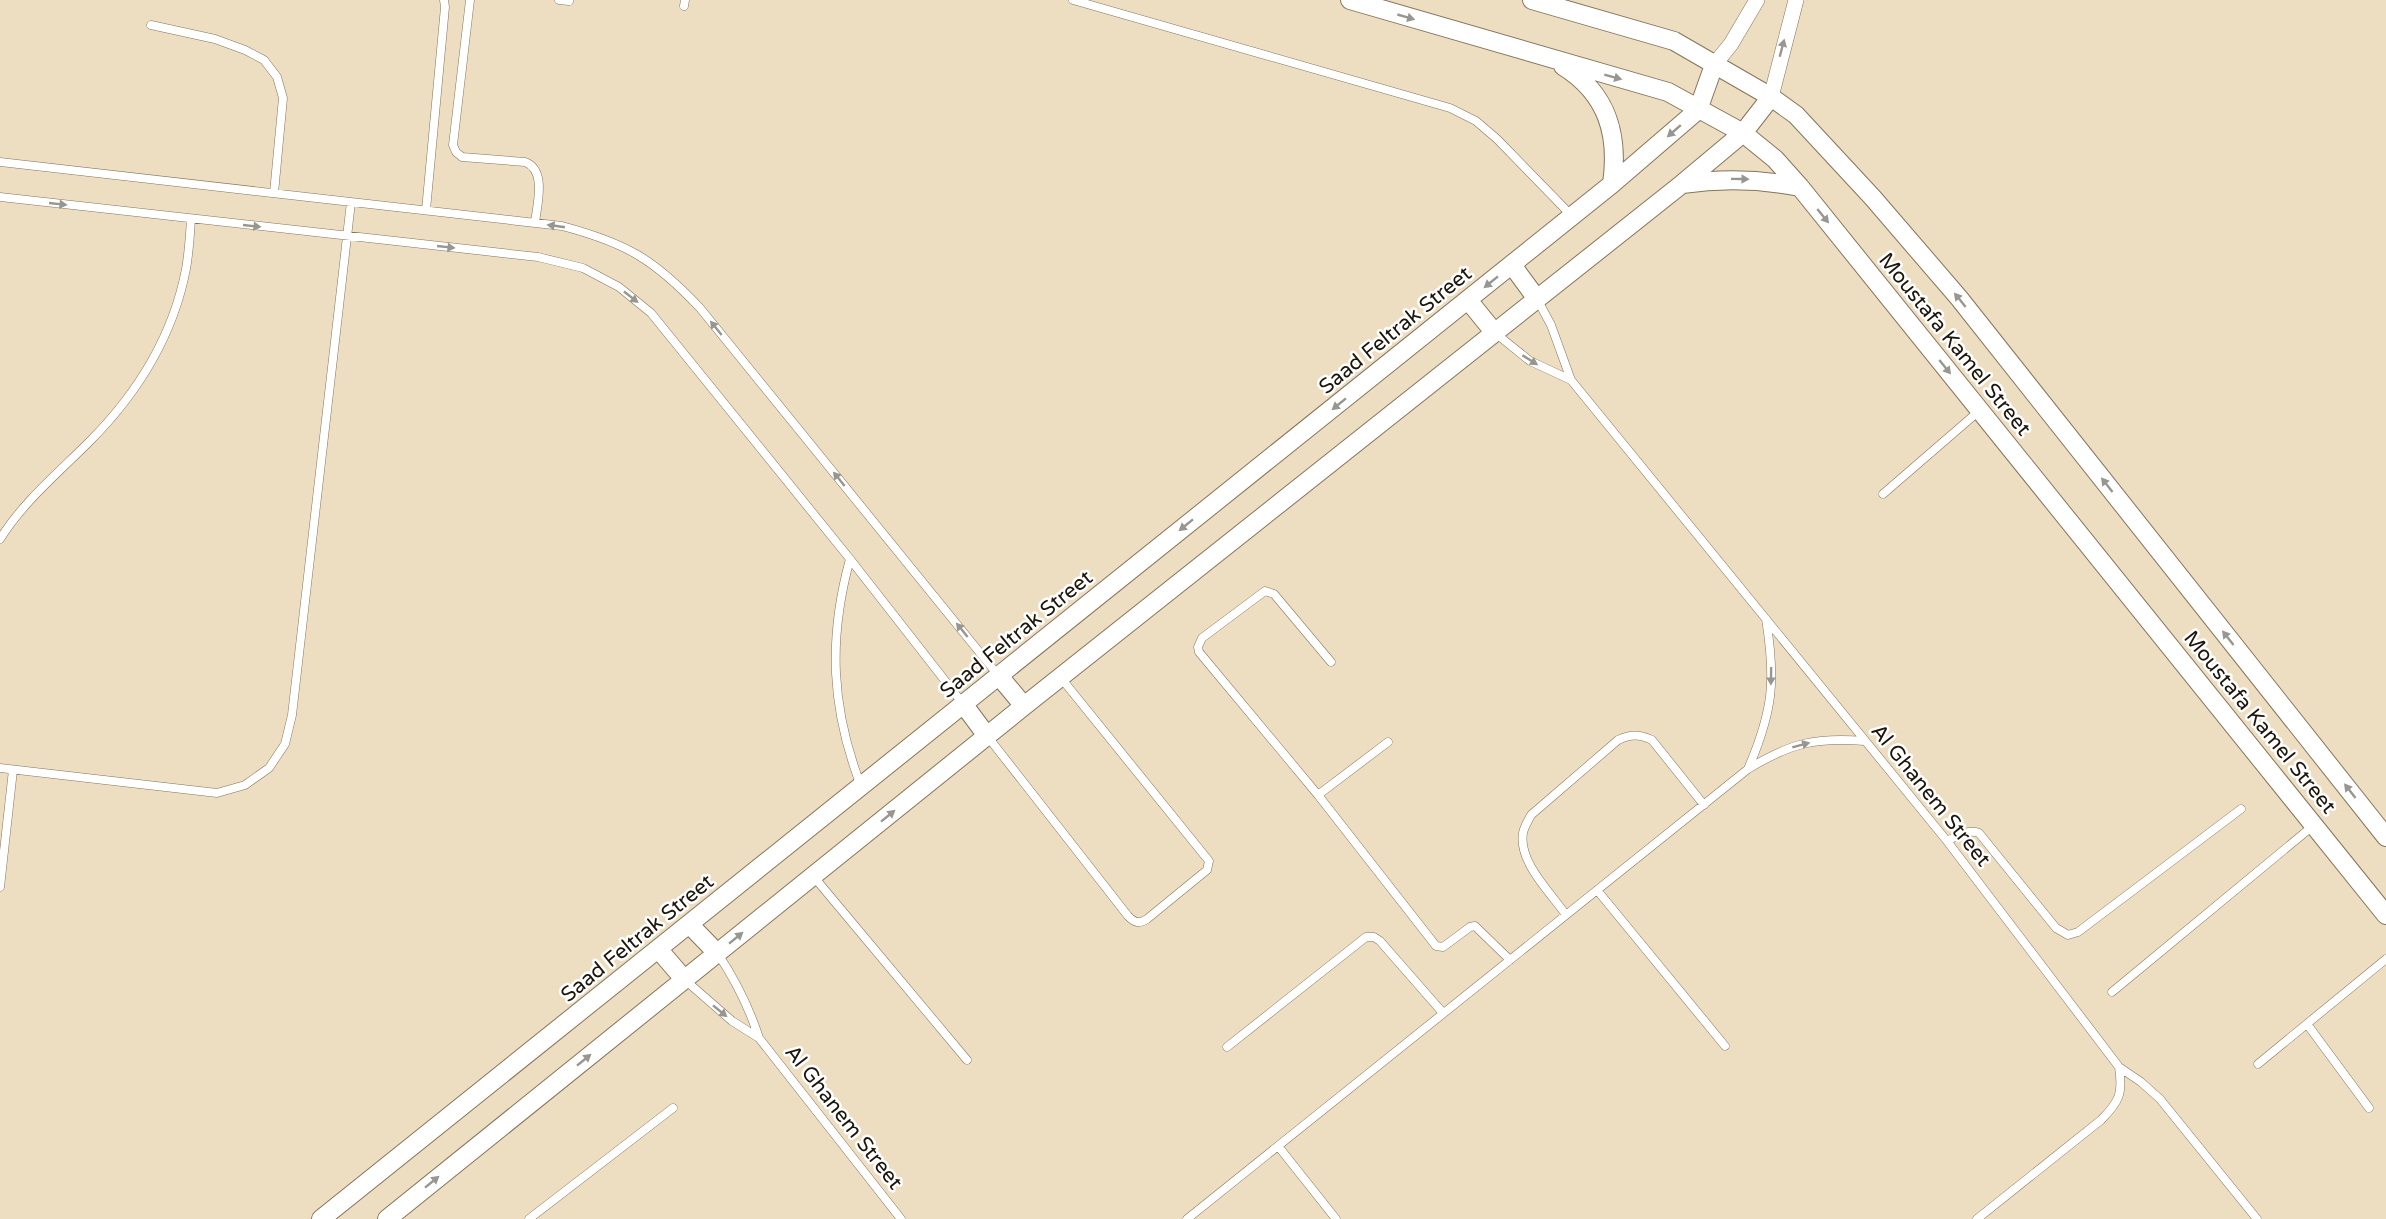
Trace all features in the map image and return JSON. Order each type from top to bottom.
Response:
[{"type":"street","name":"Moustafa Kamel Street","points":[[1350,0],[1668,92],[1743,133],[1775,159],[1800,187],[2386,915]]},
{"type":"street","name":"Moustafa Kamel Street","points":[[1532,0],[1674,41],[1771,97],[1796,115],[1829,149],[1959,297],[2386,837]]},
{"type":"street","points":[[1714,65],[1741,28],[1757,0]]},
{"type":"street","points":[[387,1219],[1023,706],[1682,184],[1743,133],[1771,97],[1796,0]]},
{"type":"street","points":[[1554,60],[1575,74],[1593,91],[1606,112],[1614,135],[1616,160],[1612,184]]},
{"type":"street","name":"Saad Feltrak Street","points":[[321,1219],[1612,184],[1698,110],[1714,65]]},
{"type":"street","points":[[1682,184],[1742,179],[1771,181],[1800,187]]},
{"type":"street","points":[[1512,265],[1537,299]]},
{"type":"street","points":[[1468,300],[1494,332]]},
{"type":"street","points":[[999,676],[1023,706]]},
{"type":"street","points":[[964,705],[987,736]]},
{"type":"street","points":[[689,924],[717,953]]},
{"type":"street","points":[[659,950],[684,979]]},
{"type":"lane","points":[[426,210],[444,0]]},
{"type":"lane","points":[[470,0],[453,145],[462,157],[525,162],[533,165],[538,172],[536,223]]},
{"type":"lane","points":[[559,0],[569,1]]},
{"type":"lane","points":[[1073,0],[1450,108],[1476,120],[1572,216]]},
{"type":"lane","points":[[151,25],[215,39],[245,50],[264,60],[277,77],[283,98],[274,193]]},
{"type":"lane","points":[[0,162],[561,226],[601,236],[638,254],[672,278],[700,308],[999,676]]},
{"type":"lane","points":[[0,197],[538,258],[583,268],[619,287],[651,313],[850,559],[964,705]]},
{"type":"lane","points":[[0,768],[217,793],[245,785],[261,774],[269,768],[285,744],[292,715],[351,202]]},
{"type":"lane","points":[[0,539],[44,484],[89,442],[123,405],[151,363],[172,317],[181,288],[186,269],[191,219]]},
{"type":"lane","name":"Al Ghanem Street","points":[[1537,299],[1551,325],[1571,380],[1947,841],[2119,1067],[2141,1082],[2160,1100],[2257,1219]]},
{"type":"lane","name":"Al Ghanem Street","points":[[1494,332],[1530,361],[1571,380]]},
{"type":"lane","points":[[1883,494],[1980,410]]},
{"type":"lane","points":[[850,559],[838,616],[835,674],[843,732],[861,787]]},
{"type":"lane","points":[[1331,662],[1274,594],[1265,591],[1202,638],[1198,647],[1199,652],[1318,795],[1436,946],[1443,947],[1470,927],[1475,926],[1510,960]]},
{"type":"lane","points":[[1748,769],[1763,733],[1771,695],[1772,657],[1766,618]]},
{"type":"lane","points":[[987,736],[1133,922],[1141,923],[1164,905],[1207,870],[1209,861],[1060,677]]},
{"type":"lane","points":[[1566,915],[1524,852],[1523,833],[1531,815],[1618,740],[1629,735],[1641,735],[1652,740],[1704,805]]},
{"type":"lane","points":[[1187,1219],[1748,769],[1775,753],[1804,743],[1834,739],[1865,741]]},
{"type":"lane","points":[[1318,795],[1388,742]]},
{"type":"lane","points":[[0,887],[13,770]]},
{"type":"lane","points":[[1947,841],[1968,832],[1979,833],[2056,928],[2068,935],[2078,932],[2241,809]]},
{"type":"lane","points":[[2112,992],[2314,825]]},
{"type":"lane","points":[[813,876],[967,1060]]},
{"type":"lane","points":[[1597,890],[1725,1046]]},
{"type":"lane","points":[[1227,1047],[1366,937],[1374,937],[1380,941],[1443,1013]]},
{"type":"lane","name":"Al Ghanem Street","points":[[717,953],[735,980],[749,1008],[759,1038],[901,1219]]},
{"type":"lane","points":[[2258,1064],[2386,959]]},
{"type":"lane","name":"Al Ghanem Street","points":[[684,979],[732,1021],[759,1038]]},
{"type":"lane","points":[[2307,1024],[2369,1108]]},
{"type":"lane","points":[[1977,1219],[2116,1106],[2122,1087],[2119,1067]]},
{"type":"lane","points":[[529,1219],[673,1108]]},
{"type":"lane","points":[[1278,1146],[1336,1219]]}]
